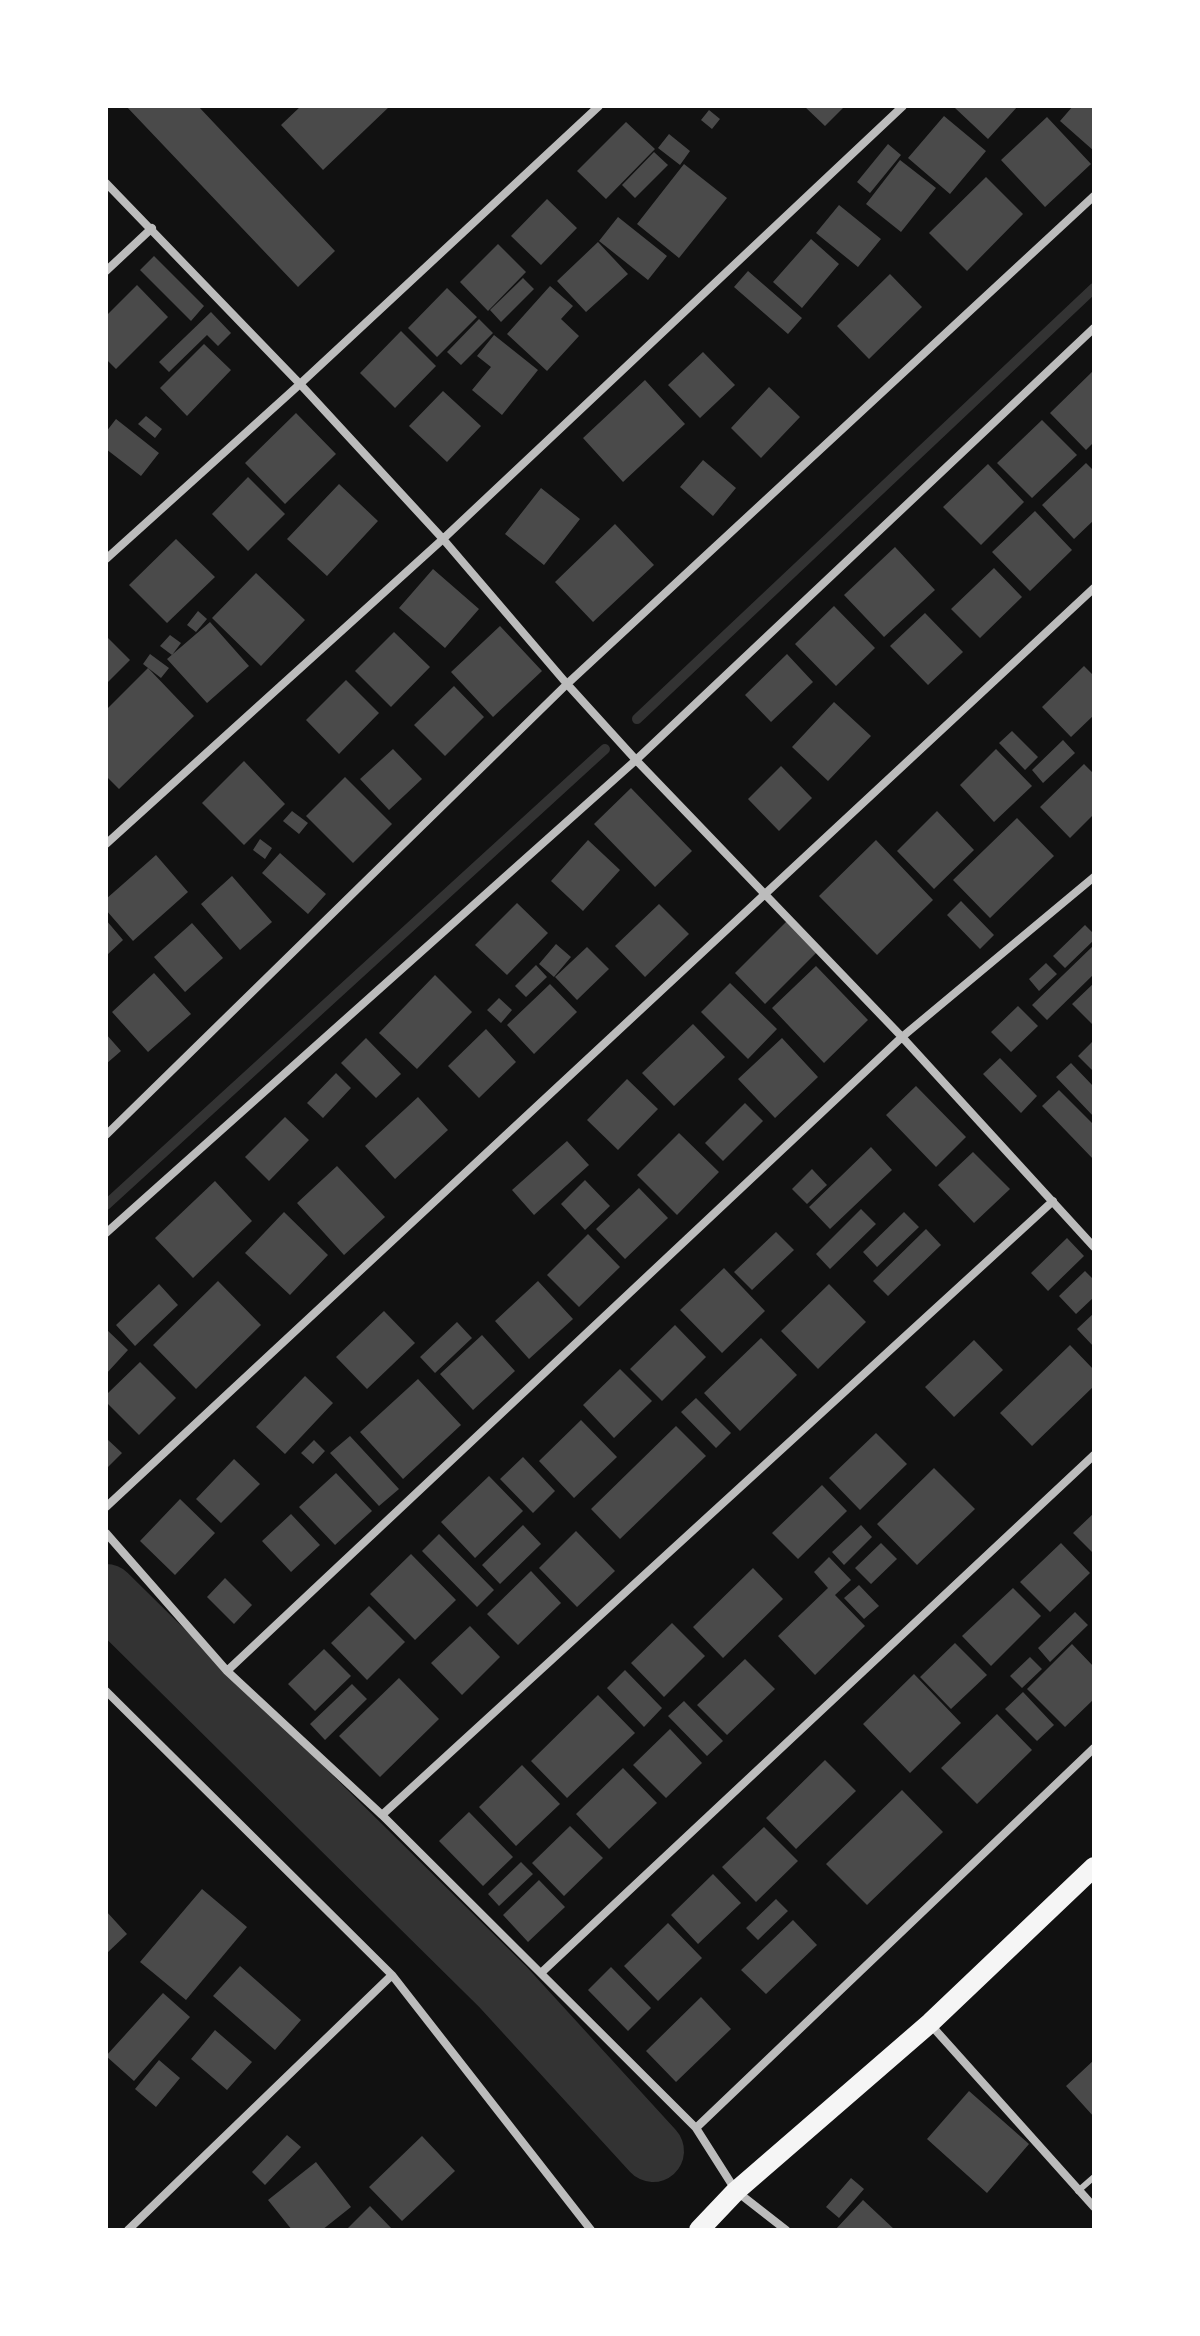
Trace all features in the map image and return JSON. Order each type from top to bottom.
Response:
[{"type":"main road","points":[[699,2230],[736,2191],[930,2023],[1094,1867]]},
{"type":"street","points":[[106,559],[300,384],[599,106]]},
{"type":"street","points":[[106,844],[443,539],[903,106]]},
{"type":"street","points":[[106,183],[300,384],[443,539],[636,760],[902,1037],[1094,1247]]},
{"type":"street","points":[[106,1135],[567,684],[1094,196]]},
{"type":"street","points":[[106,271],[152,228]]},
{"type":"street","points":[[106,1233],[636,760],[1094,328]]},
{"type":"street","points":[[106,1507],[1094,588]]},
{"type":"street","points":[[227,1671],[902,1037],[1094,877]]},
{"type":"street","points":[[382,1815],[1053,1201]]},
{"type":"street","points":[[541,1973],[1094,1455]]},
{"type":"street","points":[[106,1533],[227,1671],[382,1815],[541,1973],[696,2128],[736,2191],[786,2230]]},
{"type":"street","points":[[107,1696],[392,1975],[591,2230]]},
{"type":"street","points":[[696,2128],[1094,1748]]},
{"type":"street","points":[[128,2230],[392,1975]]},
{"type":"street","points":[[930,2023],[1094,2207]]},
{"type":"lane","points":[[1078,2191],[1094,2177]]},
{"type":"building","points":[[126,106],[198,106],[335,251],[298,287]]},
{"type":"building","points":[[301,106],[390,106],[323,170],[281,125]]},
{"type":"building","points":[[804,106],[845,106],[825,126]]},
{"type":"building","points":[[1018,106],[988,139],[955,108]]},
{"type":"building","points":[[1073,106],[1094,106],[1094,151],[1060,121]]},
{"type":"building","points":[[709,110],[720,119],[712,129],[701,120]]},
{"type":"building","points":[[944,116],[986,151],[950,194],[908,158]]},
{"type":"building","points":[[1047,117],[1091,164],[1045,207],[1001,160]]},
{"type":"building","points":[[626,122],[655,149],[606,199],[577,171]]},
{"type":"building","points":[[669,134],[690,151],[680,165],[658,148]]},
{"type":"building","points":[[888,144],[901,155],[870,193],[857,182]]},
{"type":"building","points":[[654,152],[668,165],[635,198],[622,185]]},
{"type":"building","points":[[900,160],[936,188],[901,232],[866,204]]},
{"type":"building","points":[[684,164],[727,198],[679,258],[637,224]]},
{"type":"building","points":[[986,177],[1023,214],[967,271],[929,233]]},
{"type":"building","points":[[547,199],[577,228],[541,265],[511,236]]},
{"type":"building","points":[[839,205],[881,239],[858,267],[816,233]]},
{"type":"building","points":[[618,217],[667,256],[648,280],[599,241]]},
{"type":"building","points":[[811,239],[839,264],[802,308],[773,282]]},
{"type":"building","points":[[598,242],[628,274],[586,312],[557,281]]},
{"type":"building","points":[[498,244],[526,272],[488,311],[460,282]]},
{"type":"building","points":[[154,256],[204,306],[191,321],[140,270]]},
{"type":"building","points":[[748,271],[802,318],[788,334],[734,287]]},
{"type":"building","points":[[890,274],[922,307],[869,359],[837,326]]},
{"type":"building","points":[[523,278],[534,289],[501,322],[490,310]]},
{"type":"building","points":[[137,285],[168,317],[116,369],[106,359],[106,316]]},
{"type":"building","points":[[550,286],[573,306],[561,319],[579,336],[547,371],[507,334]]},
{"type":"building","points":[[447,288],[477,317],[437,357],[408,328]]},
{"type":"building","points":[[211,312],[231,333],[218,346],[207,335],[169,372],[159,362]]},
{"type":"building","points":[[479,319],[493,333],[461,365],[447,352]]},
{"type":"building","points":[[401,331],[436,366],[395,408],[360,373]]},
{"type":"building","points":[[494,335],[538,370],[502,415],[472,390],[491,367],[477,356]]},
{"type":"building","points":[[204,344],[231,370],[187,416],[160,388]]},
{"type":"building","points":[[703,352],[735,385],[700,418],[668,385]]},
{"type":"building","points":[[1094,370],[1094,442],[1086,450],[1050,413]]},
{"type":"building","points":[[645,380],[685,424],[623,482],[583,438]]},
{"type":"building","points":[[769,387],[800,417],[761,458],[731,428]]},
{"type":"building","points":[[443,391],[481,426],[447,462],[409,426]]},
{"type":"building","points":[[296,413],[336,454],[285,504],[245,463]]},
{"type":"building","points":[[146,416],[162,429],[155,438],[138,424]]},
{"type":"building","points":[[116,419],[159,453],[141,476],[106,449],[106,432]]},
{"type":"building","points":[[1042,420],[1077,455],[1032,498],[997,463]]},
{"type":"building","points":[[703,460],[736,488],[713,516],[680,487]]},
{"type":"building","points":[[1086,463],[1094,471],[1094,520],[1074,539],[1042,505]]},
{"type":"building","points":[[988,464],[1024,502],[981,545],[943,507]]},
{"type":"building","points":[[248,477],[285,514],[248,551],[212,514]]},
{"type":"building","points":[[339,484],[378,521],[327,576],[287,539]]},
{"type":"building","points":[[541,488],[580,519],[544,565],[505,534]]},
{"type":"building","points":[[1035,511],[1072,550],[1030,591],[992,552]]},
{"type":"building","points":[[615,524],[654,565],[593,622],[555,582]]},
{"type":"building","points":[[176,539],[215,577],[167,623],[129,585]]},
{"type":"building","points":[[895,547],[935,590],[884,637],[844,595]]},
{"type":"building","points":[[994,568],[1022,597],[980,638],[951,609]]},
{"type":"building","points":[[433,569],[479,609],[445,648],[399,608]]},
{"type":"building","points":[[256,573],[305,620],[261,666],[212,618]]},
{"type":"building","points":[[834,606],[875,648],[836,686],[795,644]]},
{"type":"building","points":[[198,611],[207,619],[196,632],[187,625]]},
{"type":"building","points":[[925,613],[963,652],[928,685],[890,646]]},
{"type":"building","points":[[210,622],[249,666],[207,703],[167,659]]},
{"type":"building","points":[[500,626],[542,671],[493,717],[451,672]]},
{"type":"building","points":[[394,632],[430,667],[391,707],[355,671]]},
{"type":"building","points":[[170,635],[181,643],[172,655],[160,646]]},
{"type":"building","points":[[106,636],[130,660],[106,684]]},
{"type":"building","points":[[150,654],[169,668],[161,678],[143,664]]},
{"type":"building","points":[[787,654],[813,682],[771,722],[745,695]]},
{"type":"building","points":[[1084,666],[1094,676],[1094,715],[1071,737],[1042,707]]},
{"type":"building","points":[[148,668],[194,716],[119,789],[106,776],[106,710]]},
{"type":"building","points":[[346,680],[379,713],[339,754],[306,720]]},
{"type":"building","points":[[454,686],[484,717],[445,756],[414,725]]},
{"type":"building","points":[[834,702],[871,736],[828,781],[792,747]]},
{"type":"building","points":[[1012,731],[1038,757],[1025,770],[999,743]]},
{"type":"building","points":[[1063,740],[1075,753],[1043,783],[1032,770]]},
{"type":"building","points":[[393,749],[422,779],[389,810],[360,779]]},
{"type":"building","points":[[996,749],[1032,786],[994,822],[960,785]]},
{"type":"building","points":[[244,761],[285,804],[244,845],[202,803]]},
{"type":"building","points":[[1084,764],[1094,774],[1094,814],[1070,838],[1040,807]]},
{"type":"building","points":[[781,766],[812,798],[779,831],[748,799]]},
{"type":"building","points":[[345,777],[392,824],[353,863],[306,816]]},
{"type":"building","points":[[631,788],[692,851],[655,887],[594,824]]},
{"type":"building","points":[[292,811],[308,823],[299,834],[283,821]]},
{"type":"building","points":[[937,811],[974,850],[934,889],[897,851]]},
{"type":"building","points":[[1017,818],[1054,856],[990,918],[953,880]]},
{"type":"building","points":[[260,839],[272,848],[265,859],[253,850]]},
{"type":"building","points":[[588,840],[620,870],[583,911],[551,881]]},
{"type":"building","points":[[876,840],[933,900],[877,955],[819,896]]},
{"type":"building","points":[[280,853],[326,894],[308,914],[262,873]]},
{"type":"building","points":[[156,855],[188,892],[133,941],[106,910],[106,899]]},
{"type":"building","points":[[232,876],[272,922],[240,950],[201,904]]},
{"type":"building","points":[[961,901],[994,935],[980,949],[947,915]]},
{"type":"building","points":[[517,903],[548,933],[507,975],[475,945]]},
{"type":"building","points":[[659,904],[689,934],[645,977],[615,946]]},
{"type":"building","points":[[106,920],[123,940],[106,956]]},
{"type":"building","points":[[787,921],[817,952],[765,1004],[735,973]]},
{"type":"building","points":[[192,923],[223,958],[185,992],[154,957]]},
{"type":"building","points":[[1085,925],[1094,934],[1094,940],[1065,968],[1053,956]]},
{"type":"building","points":[[556,944],[571,957],[554,977],[539,964]]},
{"type":"building","points":[[1094,945],[1094,974],[1047,1020],[1032,1005]]},
{"type":"building","points":[[587,947],[609,969],[577,1000],[555,977]]},
{"type":"building","points":[[1046,963],[1057,974],[1039,991],[1029,979]]},
{"type":"building","points":[[536,965],[547,977],[526,997],[515,986]]},
{"type":"building","points":[[816,966],[868,1020],[824,1063],[772,1008]]},
{"type":"building","points":[[154,973],[191,1014],[148,1052],[112,1012]]},
{"type":"building","points":[[435,975],[472,1012],[417,1069],[379,1033]]},
{"type":"building","points":[[730,983],[777,1029],[748,1059],[701,1012]]},
{"type":"building","points":[[1094,983],[1094,1022],[1092,1024],[1072,1004]]},
{"type":"building","points":[[550,984],[577,1012],[534,1054],[507,1025]]},
{"type":"building","points":[[499,998],[512,1010],[501,1023],[487,1010]]},
{"type":"building","points":[[1018,1006],[1038,1026],[1011,1052],[991,1032]]},
{"type":"building","points":[[693,1024],[725,1057],[674,1106],[642,1073]]},
{"type":"building","points":[[486,1029],[516,1062],[479,1098],[448,1066]]},
{"type":"building","points":[[106,1034],[121,1051],[106,1064]]},
{"type":"building","points":[[366,1038],[401,1074],[376,1098],[341,1063]]},
{"type":"building","points":[[782,1038],[818,1077],[775,1118],[738,1079]]},
{"type":"building","points":[[1092,1042],[1094,1044],[1094,1072],[1078,1056]]},
{"type":"building","points":[[1000,1058],[1037,1096],[1021,1113],[983,1074]]},
{"type":"building","points":[[1071,1063],[1094,1087],[1094,1117],[1056,1077]]},
{"type":"building","points":[[336,1073],[351,1088],[323,1118],[307,1103]]},
{"type":"building","points":[[627,1079],[658,1109],[618,1150],[587,1120]]},
{"type":"building","points":[[916,1086],[966,1137],[936,1167],[886,1115]]},
{"type":"building","points":[[1059,1090],[1094,1125],[1094,1160],[1042,1106]]},
{"type":"building","points":[[418,1097],[448,1130],[395,1179],[365,1146]]},
{"type":"building","points":[[745,1103],[763,1121],[723,1161],[705,1143]]},
{"type":"building","points":[[285,1117],[309,1140],[269,1181],[245,1157]]},
{"type":"building","points":[[679,1133],[719,1172],[677,1215],[637,1175]]},
{"type":"building","points":[[567,1141],[589,1165],[534,1215],[512,1190]]},
{"type":"building","points":[[871,1147],[892,1170],[830,1229],[809,1207]]},
{"type":"building","points":[[973,1152],[1010,1189],[974,1223],[938,1185]]},
{"type":"building","points":[[337,1166],[385,1217],[344,1255],[297,1203]]},
{"type":"building","points":[[812,1169],[827,1185],[807,1204],[792,1189]]},
{"type":"building","points":[[585,1180],[610,1206],[585,1230],[561,1204]]},
{"type":"building","points":[[215,1181],[252,1221],[193,1278],[155,1238]]},
{"type":"building","points":[[639,1188],[668,1218],[625,1259],[596,1229]]},
{"type":"building","points":[[861,1209],[876,1224],[830,1269],[816,1254]]},
{"type":"building","points":[[284,1212],[328,1255],[290,1295],[245,1253]]},
{"type":"building","points":[[904,1212],[919,1227],[877,1267],[863,1252]]},
{"type":"building","points":[[926,1229],[941,1245],[888,1296],[873,1281]]},
{"type":"building","points":[[776,1232],[794,1250],[752,1290],[734,1272]]},
{"type":"building","points":[[588,1234],[620,1267],[579,1307],[547,1275]]},
{"type":"building","points":[[1067,1238],[1084,1256],[1048,1291],[1031,1273]]},
{"type":"building","points":[[724,1268],[765,1311],[722,1353],[680,1310]]},
{"type":"building","points":[[1085,1271],[1094,1280],[1094,1297],[1076,1314],[1059,1296]]},
{"type":"building","points":[[218,1281],[261,1325],[196,1389],[153,1345]]},
{"type":"building","points":[[538,1281],[573,1319],[529,1359],[495,1321]]},
{"type":"building","points":[[159,1284],[178,1305],[135,1346],[116,1325]]},
{"type":"building","points":[[829,1284],[866,1322],[818,1369],[781,1331]]},
{"type":"building","points":[[384,1311],[415,1343],[367,1389],[336,1357]]},
{"type":"building","points":[[1094,1313],[1094,1347],[1077,1329]]},
{"type":"building","points":[[457,1322],[472,1338],[435,1373],[420,1357]]},
{"type":"building","points":[[675,1325],[706,1357],[662,1401],[630,1369]]},
{"type":"building","points":[[106,1329],[128,1350],[106,1374]]},
{"type":"building","points":[[482,1335],[515,1371],[473,1410],[440,1374]]},
{"type":"building","points":[[761,1338],[797,1375],[740,1431],[704,1393]]},
{"type":"building","points":[[974,1340],[1003,1370],[954,1417],[925,1387]]},
{"type":"building","points":[[1070,1345],[1094,1370],[1094,1386],[1032,1446],[1000,1413]]},
{"type":"building","points":[[140,1362],[176,1398],[139,1435],[106,1402],[106,1395]]},
{"type":"building","points":[[620,1369],[652,1401],[614,1438],[583,1405]]},
{"type":"building","points":[[305,1376],[333,1403],[285,1454],[256,1427]]},
{"type":"building","points":[[418,1379],[461,1425],[403,1479],[360,1432]]},
{"type":"building","points":[[696,1398],[731,1433],[716,1448],[681,1412]]},
{"type":"building","points":[[581,1420],[617,1457],[574,1498],[539,1461]]},
{"type":"building","points":[[676,1426],[706,1456],[620,1539],[591,1509]]},
{"type":"building","points":[[876,1433],[907,1464],[860,1510],[829,1478]]},
{"type":"building","points":[[350,1436],[399,1489],[379,1506],[330,1453]]},
{"type":"building","points":[[106,1438],[122,1453],[106,1469]]},
{"type":"building","points":[[314,1440],[325,1451],[313,1464],[301,1453]]},
{"type":"building","points":[[523,1457],[555,1491],[533,1513],[500,1479]]},
{"type":"building","points":[[234,1459],[260,1484],[221,1523],[196,1499]]},
{"type":"building","points":[[934,1468],[975,1509],[917,1565],[877,1524]]},
{"type":"building","points":[[336,1473],[372,1511],[335,1545],[299,1507]]},
{"type":"building","points":[[489,1476],[523,1511],[475,1558],[441,1522]]},
{"type":"building","points":[[822,1485],[847,1511],[798,1559],[772,1533]]},
{"type":"building","points":[[180,1499],[215,1533],[175,1575],[140,1541]]},
{"type":"building","points":[[1094,1513],[1094,1554],[1073,1533]]},
{"type":"building","points":[[291,1514],[320,1545],[291,1572],[262,1541]]},
{"type":"building","points":[[523,1525],[541,1544],[500,1584],[482,1565]]},
{"type":"building","points":[[861,1525],[872,1537],[844,1565],[832,1552]]},
{"type":"building","points":[[576,1531],[615,1571],[577,1607],[539,1568]]},
{"type":"building","points":[[439,1534],[494,1590],[477,1607],[422,1551]]},
{"type":"building","points":[[881,1543],[897,1559],[871,1584],[855,1568]]},
{"type":"building","points":[[1061,1543],[1090,1573],[1050,1612],[1020,1582]]},
{"type":"building","points":[[411,1554],[456,1600],[415,1640],[370,1594]]},
{"type":"building","points":[[829,1557],[851,1580],[835,1595],[865,1626],[815,1675],[778,1636],[828,1588],[814,1572]]},
{"type":"building","points":[[753,1568],[783,1599],[723,1658],[693,1627]]},
{"type":"building","points":[[531,1571],[561,1603],[518,1645],[487,1614]]},
{"type":"building","points":[[225,1578],[252,1605],[234,1624],[207,1597]]},
{"type":"building","points":[[859,1585],[879,1606],[864,1619],[844,1598]]},
{"type":"building","points":[[1013,1588],[1041,1616],[991,1666],[962,1636]]},
{"type":"building","points":[[369,1606],[405,1642],[367,1680],[331,1643]]},
{"type":"building","points":[[1075,1612],[1088,1625],[1050,1662],[1038,1648]]},
{"type":"building","points":[[672,1623],[705,1656],[664,1697],[631,1663]]},
{"type":"building","points":[[470,1626],[500,1657],[462,1695],[431,1663]]},
{"type":"building","points":[[955,1643],[987,1675],[951,1709],[920,1677]]},
{"type":"building","points":[[1072,1644],[1094,1667],[1094,1699],[1065,1727],[1027,1689]]},
{"type":"building","points":[[324,1649],[351,1676],[315,1711],[288,1684]]},
{"type":"building","points":[[1030,1657],[1042,1669],[1022,1688],[1010,1676]]},
{"type":"building","points":[[745,1659],[775,1689],[727,1735],[697,1705]]},
{"type":"building","points":[[625,1670],[662,1708],[644,1727],[607,1688]]},
{"type":"building","points":[[914,1674],[961,1723],[910,1773],[863,1724]]},
{"type":"building","points":[[399,1678],[439,1719],[380,1777],[339,1736]]},
{"type":"building","points":[[352,1684],[367,1699],[325,1740],[310,1724]]},
{"type":"building","points":[[1023,1692],[1054,1725],[1037,1741],[1005,1709]]},
{"type":"building","points":[[598,1695],[635,1733],[567,1798],[531,1761]]},
{"type":"building","points":[[684,1701],[723,1741],[707,1756],[668,1716]]},
{"type":"building","points":[[997,1714],[1032,1750],[977,1804],[941,1768]]},
{"type":"building","points":[[670,1729],[702,1763],[666,1798],[633,1765]]},
{"type":"building","points":[[825,1760],[856,1791],[796,1849],[766,1818]]},
{"type":"building","points":[[522,1765],[560,1804],[516,1846],[479,1807]]},
{"type":"building","points":[[623,1768],[657,1803],[609,1849],[576,1814]]},
{"type":"building","points":[[902,1790],[943,1832],[867,1905],[826,1864]]},
{"type":"building","points":[[469,1812],[513,1857],[483,1886],[439,1841]]},
{"type":"building","points":[[570,1826],[603,1858],[564,1896],[532,1863]]},
{"type":"building","points":[[764,1827],[798,1861],[756,1902],[722,1867]]},
{"type":"building","points":[[521,1862],[533,1874],[499,1906],[488,1894]]},
{"type":"building","points":[[713,1874],[741,1903],[698,1944],[671,1915]]},
{"type":"building","points":[[539,1880],[565,1907],[528,1942],[503,1915]]},
{"type":"building","points":[[202,1889],[247,1927],[186,2000],[140,1962]]},
{"type":"building","points":[[776,1899],[788,1911],[758,1940],[746,1928]]},
{"type":"building","points":[[106,1911],[127,1934],[106,1954]]},
{"type":"building","points":[[793,1920],[817,1945],[766,1994],[741,1970]]},
{"type":"building","points":[[668,1923],[702,1958],[658,2001],[624,1966]]},
{"type":"building","points":[[240,1966],[301,2020],[275,2050],[213,1996]]},
{"type":"building","points":[[611,1967],[651,2008],[628,2031],[588,1990]]},
{"type":"building","points":[[163,1993],[190,2017],[134,2081],[106,2056]]},
{"type":"building","points":[[701,1997],[731,2029],[676,2082],[646,2051]]},
{"type":"building","points":[[215,2030],[252,2062],[227,2090],[191,2059]]},
{"type":"building","points":[[159,2060],[180,2078],[156,2107],[135,2089]]},
{"type":"building","points":[[1094,2060],[1094,2117],[1066,2086]]},
{"type":"building","points":[[969,2091],[1029,2144],[987,2193],[927,2139]]},
{"type":"building","points":[[287,2135],[301,2147],[265,2185],[252,2172]]},
{"type":"building","points":[[422,2136],[455,2171],[402,2221],[369,2187]]},
{"type":"building","points":[[316,2162],[351,2207],[322,2230],[292,2230],[268,2200]]},
{"type":"building","points":[[851,2178],[864,2189],[839,2218],[826,2207]]},
{"type":"building","points":[[863,2200],[895,2230],[835,2230]]},
{"type":"building","points":[[370,2206],[393,2230],[346,2230]]},
{"type":"waterway","points":[[637,719],[1094,288]]},
{"type":"waterway","points":[[106,1205],[605,749]]},
{"type":"waterway","points":[[106,1595],[503,1987],[653,2151]]}]
